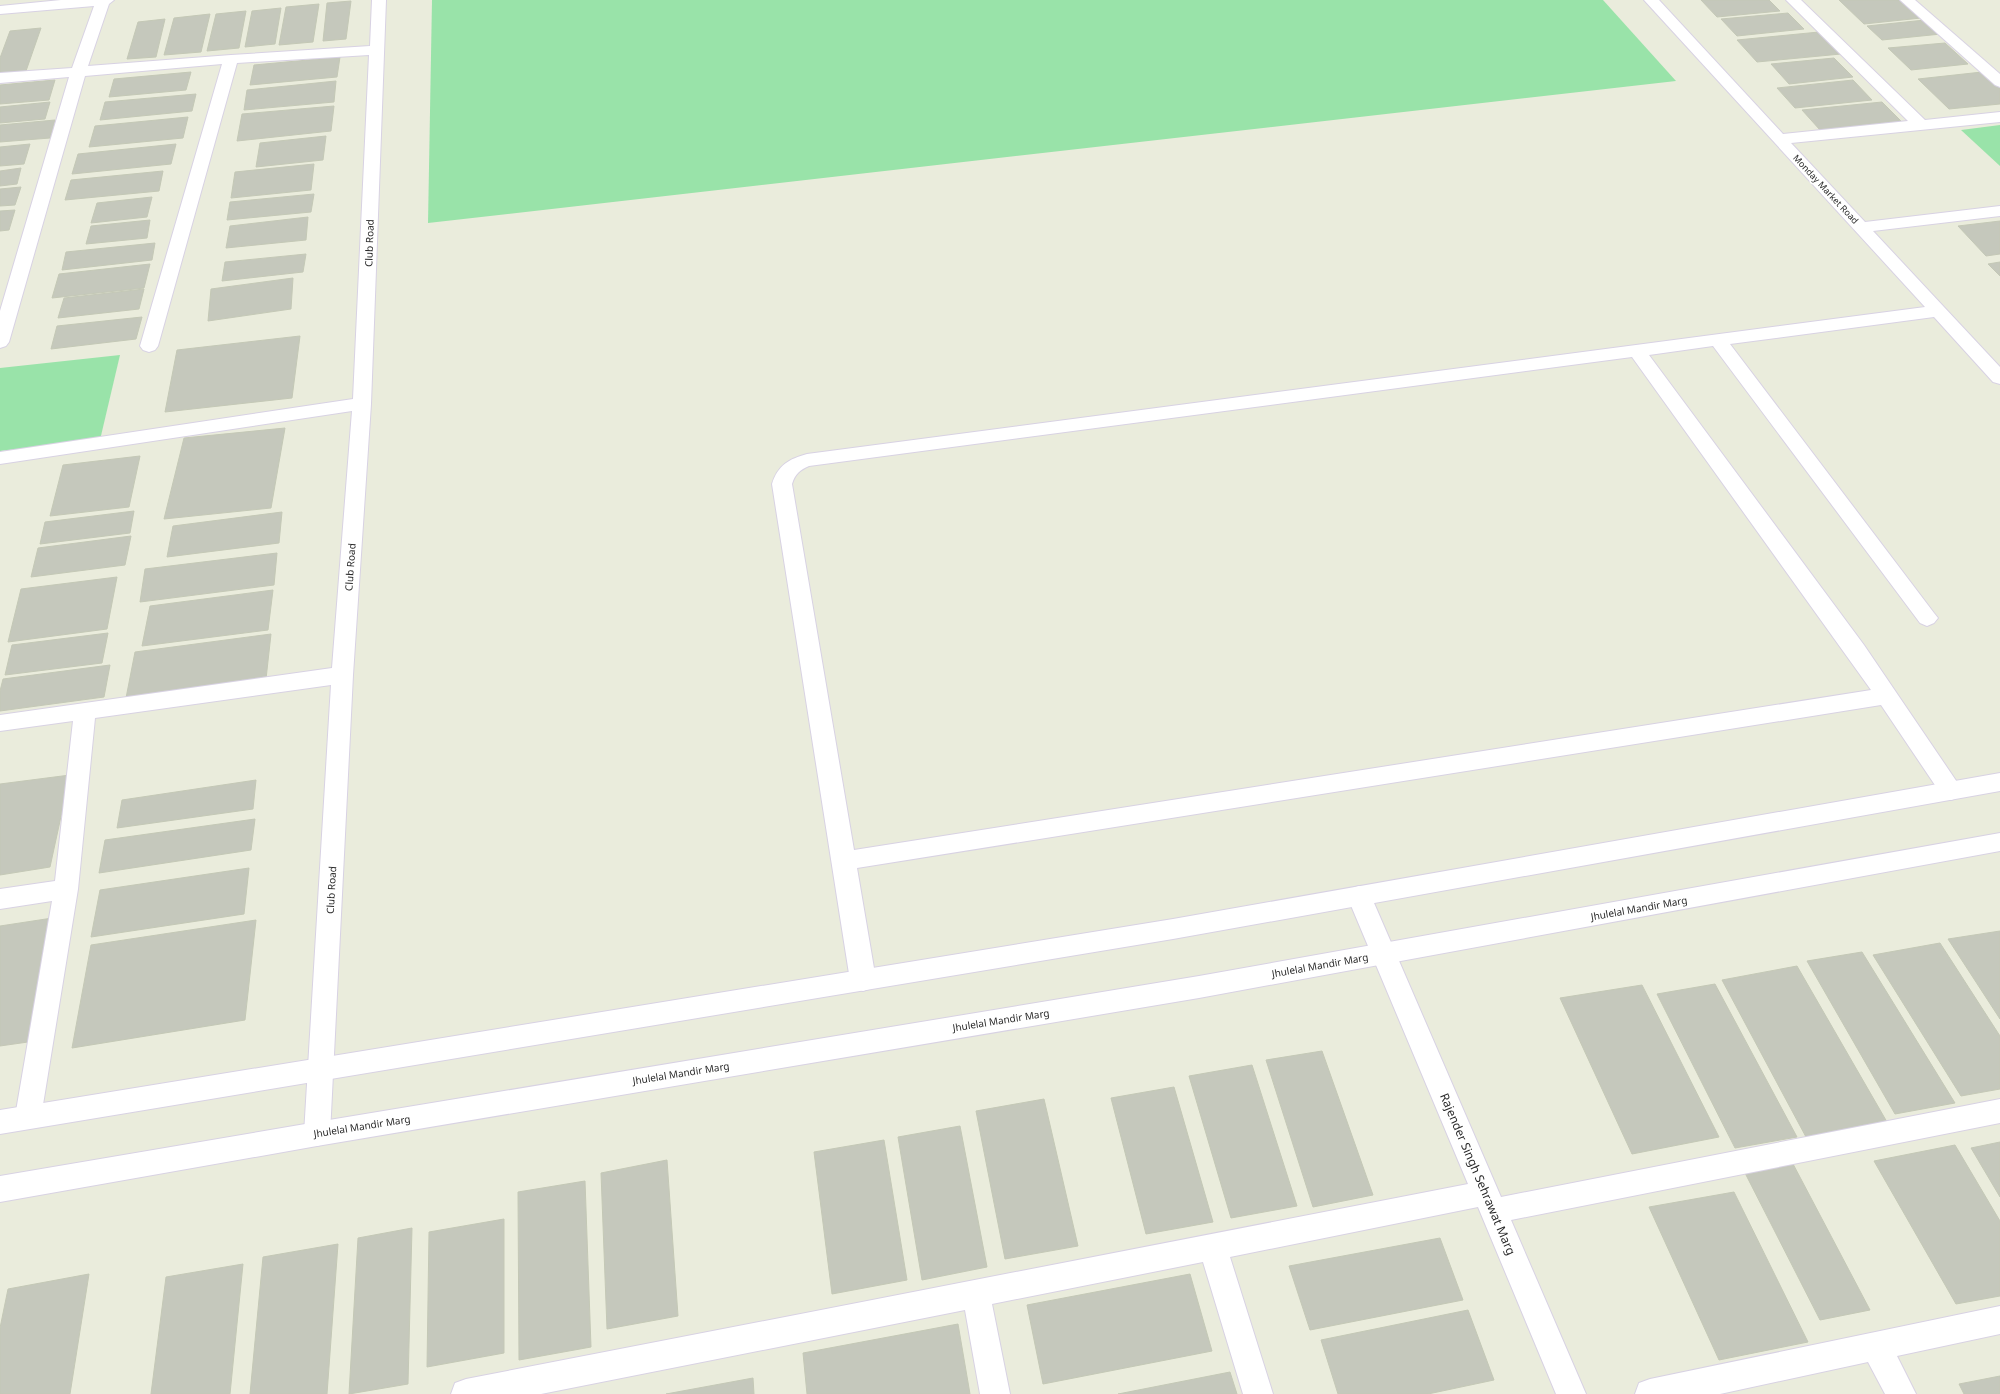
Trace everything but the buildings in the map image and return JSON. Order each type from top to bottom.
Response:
[{"type":"street","points":[[0,342],[79,70],[103,0]]},
{"type":"street","points":[[0,10],[107,0]]},
{"type":"street","name":"Club Road","points":[[318,1134],[342,675],[362,404],[379,0]]},
{"type":"street","name":"Monday Market Road","points":[[1651,0],[2000,378]]},
{"type":"street","points":[[1793,0],[1921,125]]},
{"type":"street","points":[[1907,0],[2000,82]]},
{"type":"street","points":[[0,78],[79,70],[377,50]]},
{"type":"street","points":[[149,346],[231,59]]},
{"type":"street","points":[[1780,139],[2000,117]]},
{"type":"street","points":[[1861,227],[2000,211]]},
{"type":"street","points":[[862,980],[782,484],[785,473],[794,465],[807,460],[1938,311]]},
{"type":"street","points":[[1718,341],[1927,618]]},
{"type":"street","points":[[1637,351],[1851,645],[1951,791]]},
{"type":"street","points":[[0,458],[362,404]]},
{"type":"street","points":[[0,724],[342,675]]},
{"type":"street","points":[[843,861],[1886,696]]},
{"type":"street","points":[[28,1117],[66,889],[85,711]]},
{"type":"street","points":[[0,1122],[1173,929],[2000,782]]},
{"type":"street","name":"Jhulelal Mandir Marg","points":[[0,1189],[318,1134],[1183,990],[2000,842]]},
{"type":"street","points":[[0,899],[66,889]]},
{"type":"street","name":"Rajender Singh Sehrawat Marg","points":[[1359,896],[1571,1394]]},
{"type":"street","points":[[466,1394],[509,1390],[1213,1247],[1490,1202],[2000,1110]]},
{"type":"street","points":[[1213,1247],[1258,1394]]},
{"type":"street","points":[[976,1294],[994,1394]]},
{"type":"street","points":[[1650,1394],[2000,1320]]},
{"type":"street","points":[[1875,1346],[1901,1394]]},
{"type":"green space","points":[[432,0],[1603,0],[1676,81],[428,223]]},
{"type":"green space","points":[[2000,125],[2000,166],[1961,130]]},
{"type":"green space","points":[[120,355],[100,440],[0,451],[0,368]]}]
